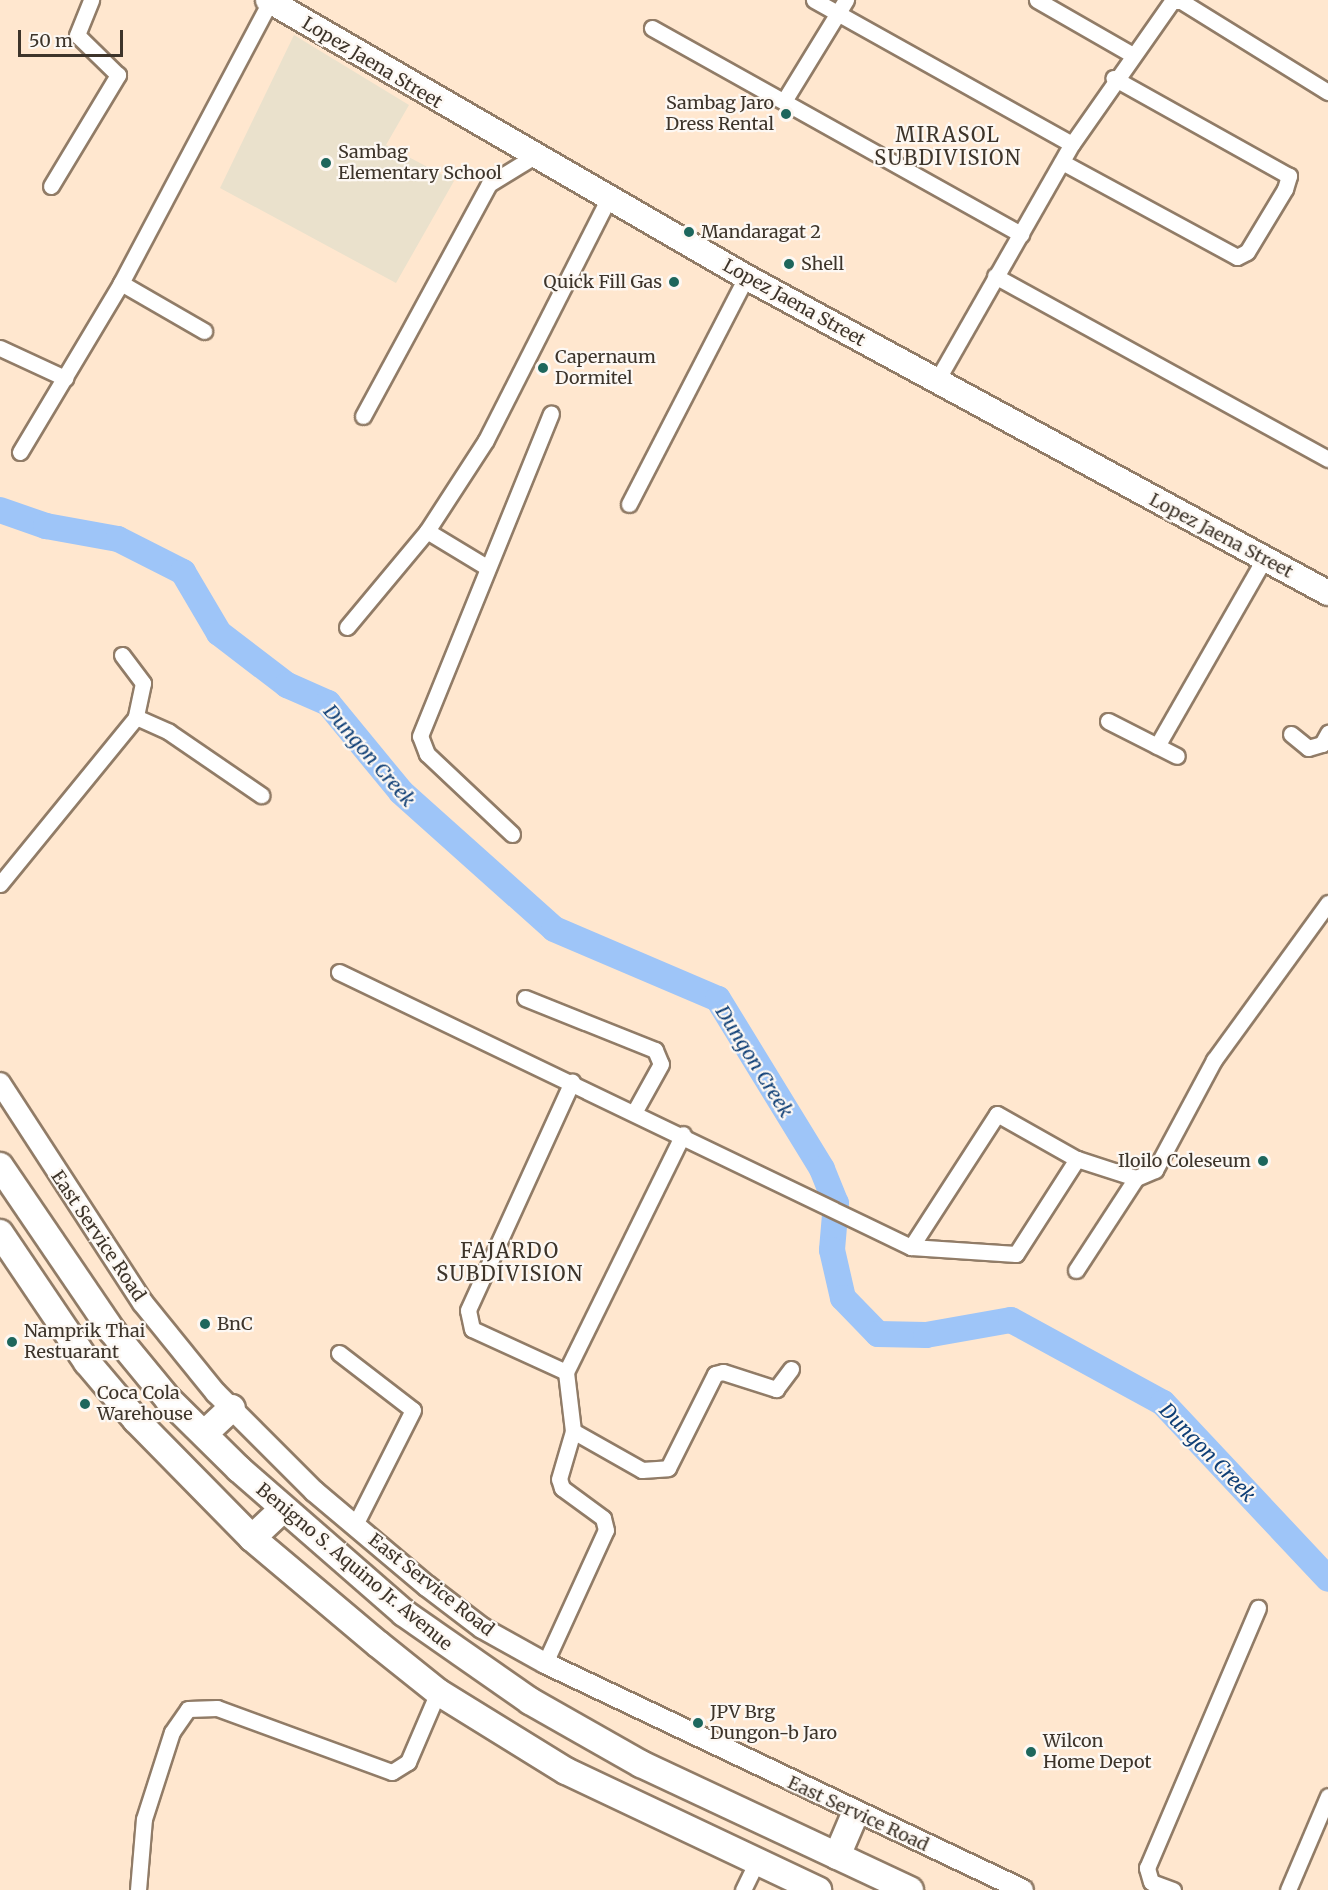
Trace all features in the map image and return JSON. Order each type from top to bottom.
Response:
[{"type":"highway","name":"Benigno S. Aquino Jr. Avenue","points":[[2,1172],[112,1331],[204,1434],[283,1509],[461,1657],[641,1764],[910,1890]]},
{"type":"highway","points":[[0,1233],[87,1362],[252,1538],[438,1692],[566,1771],[756,1863],[818,1890]]},
{"type":"highway","points":[[204,1434],[232,1408]]},
{"type":"highway","points":[[252,1538],[283,1509]]},
{"type":"highway","points":[[709,1840],[729,1806]]},
{"type":"highway","points":[[837,1856],[855,1814]]},
{"type":"main road","name":"Lopez Jaena Street","points":[[269,0],[533,157],[746,277],[1263,561],[1328,593]]},
{"type":"street","points":[[51,186],[118,75],[77,35],[91,0]]},
{"type":"street","points":[[20,452],[121,282],[269,0]]},
{"type":"street","points":[[814,0],[843,7],[1072,144]]},
{"type":"street","points":[[1037,0],[1131,54]]},
{"type":"street","points":[[936,382],[1072,144],[1114,78],[1172,2],[1181,1],[1328,92]]},
{"type":"street","points":[[784,102],[843,7]]},
{"type":"street","points":[[652,27],[1020,234]]},
{"type":"street","points":[[1062,162],[1237,257],[1258,234],[1289,176],[1114,78]]},
{"type":"street","points":[[363,416],[489,184],[533,157]]},
{"type":"street","points":[[347,627],[428,531],[486,440],[609,198]]},
{"type":"street","points":[[995,276],[1328,459]]},
{"type":"street","points":[[629,504],[746,277]]},
{"type":"street","points":[[121,282],[204,331]]},
{"type":"street","points":[[0,348],[65,378]]},
{"type":"street","points":[[512,834],[421,746],[427,717],[551,414]]},
{"type":"street","points":[[428,531],[488,568]]},
{"type":"street","points":[[1157,746],[1263,561]]},
{"type":"street","points":[[0,884],[136,717],[143,683],[122,655]]},
{"type":"street","points":[[136,717],[169,732],[261,795]]},
{"type":"street","points":[[1108,721],[1177,756]]},
{"type":"street","points":[[1291,734],[1308,748],[1322,744],[1328,733]]},
{"type":"street","points":[[1076,1270],[1136,1178],[1155,1170],[1214,1060],[1328,903]]},
{"type":"street","points":[[339,972],[392,1002],[635,1111],[788,1190],[911,1246],[1016,1254],[1077,1159]]},
{"type":"street","points":[[525,998],[655,1050],[661,1064],[635,1111]]},
{"type":"street","points":[[566,1372],[472,1329],[468,1310],[572,1082]]},
{"type":"street","name":"East Service Road","points":[[0,1083],[143,1303],[232,1408],[355,1525],[482,1628],[545,1663],[855,1814],[1023,1890]]},
{"type":"street","points":[[911,1246],[997,1114],[1077,1159],[1136,1178]]},
{"type":"street","points":[[545,1663],[606,1530],[603,1518],[562,1488],[559,1479],[573,1431],[566,1372],[683,1134]]},
{"type":"street","points":[[339,1353],[413,1410],[355,1525]]},
{"type":"street","points":[[573,1431],[642,1470],[668,1468],[715,1374],[723,1372],[776,1389],[790,1369]]},
{"type":"street","points":[[1173,1890],[1151,1882],[1147,1868],[1258,1608]]},
{"type":"street","points":[[138,1890],[144,1819],[172,1732],[188,1709],[217,1708],[392,1772],[408,1762],[438,1692]]},
{"type":"street","points":[[1287,1890],[1328,1796]]},
{"type":"street","points":[[743,1890],[756,1863]]},
{"type":"shaded area","name":"Sambag Elementary School","points":[[294,35],[409,105],[386,145],[454,181],[396,283],[220,188]]},
{"type":"waterway","name":"Dungon Creek","points":[[0,510],[46,526],[118,539],[183,572],[219,633],[287,685],[328,703],[401,792],[554,929],[718,999],[822,1169],[836,1203],[832,1250],[843,1298],[878,1334],[926,1335],[1011,1320],[1163,1403],[1328,1579]]},
{"type":"place","name":"Sambag Jaro Dress Rental","points":[[786,114]]},
{"type":"place","name":"Sambag Elementary School","points":[[326,163]]},
{"type":"place","name":"Mandaragat 2","points":[[689,232]]},
{"type":"place","name":"Shell","points":[[789,264]]},
{"type":"place","name":"Quick Fill Gas","points":[[674,282]]},
{"type":"place","name":"Capernaum Dormitel","points":[[543,368]]},
{"type":"place","name":"Iloilo Coleseum","points":[[1263,1161]]},
{"type":"place","name":"BnC","points":[[205,1324]]},
{"type":"place","name":"Namprik Thai Restuarant","points":[[12,1342]]},
{"type":"place","name":"Coca Cola Warehouse","points":[[85,1404]]},
{"type":"place","name":"JPV Brg Dungon-b Jaro","points":[[698,1723]]},
{"type":"place","name":"Wilcon Home Depot","points":[[1031,1752]]},
{"type":"district","name":"MIRASOL SUBDIVISION","points":[[948,146]]},
{"type":"district","name":"FAJARDO SUBDIVISION","points":[[510,1262]]}]
